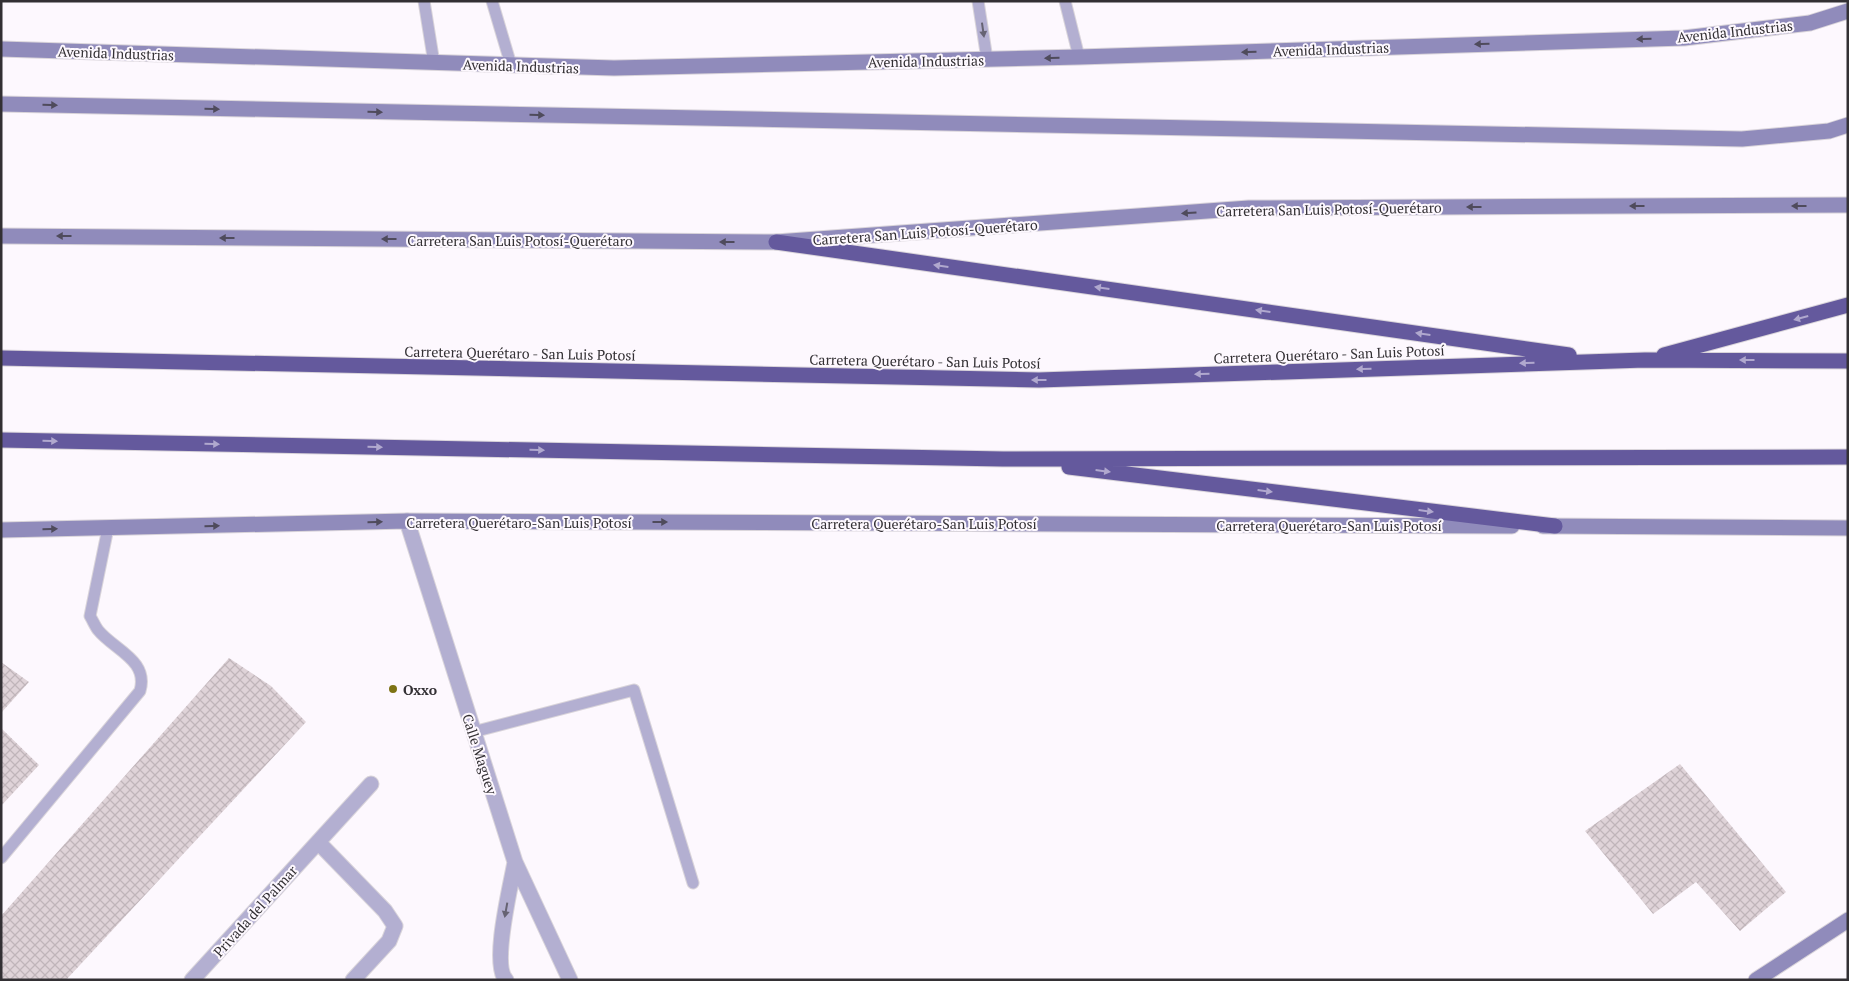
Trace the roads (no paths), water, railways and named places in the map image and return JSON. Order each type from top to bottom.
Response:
[{"type":"highway","points":[[776,242],[1610,361]]},
{"type":"highway","points":[[1645,360],[1848,305]]},
{"type":"highway","name":"Carretera Querétaro - San Luis Potosí","points":[[1,358],[1039,380],[1645,360],[1848,361]]},
{"type":"highway","points":[[1,440],[1003,459],[1848,457]]},
{"type":"highway","points":[[1003,459],[1555,526]]},
{"type":"main road","name":"Avenida Industrias","points":[[1,49],[614,68],[1079,57],[1684,38],[1810,23],[1848,11]]},
{"type":"main road","points":[[1,104],[1742,139],[1829,131],[1848,125]]},
{"type":"main road","name":"Carretera San Luis Potosí-Querétaro","points":[[1,236],[776,242],[1249,208],[1848,205]]},
{"type":"main road","name":"Carretera Querétaro-San Luis Potosí","points":[[1,530],[407,521],[1848,528]]},
{"type":"main road","points":[[1756,980],[1848,920]]},
{"type":"street","name":"Calle Maguey","points":[[407,521],[514,862],[568,979]]},
{"type":"street","name":"Privada del Palmar","points":[[192,980],[370,784]]},
{"type":"street","points":[[318,842],[385,911],[395,926],[389,941],[353,980]]},
{"type":"street","points":[[502,978],[500,946],[514,862]]},
{"type":"lane","points":[[424,1],[434,63]]},
{"type":"lane","points":[[492,1],[510,66]]},
{"type":"lane","points":[[978,1],[987,59]]},
{"type":"lane","points":[[1065,1],[1079,57]]},
{"type":"lane","points":[[1,858],[140,691],[142,684],[141,676],[136,664],[98,630],[90,616],[108,528]]},
{"type":"lane","points":[[473,732],[634,690],[693,884]]},
{"type":"place","name":"Oxxo","points":[[393,689]]}]
